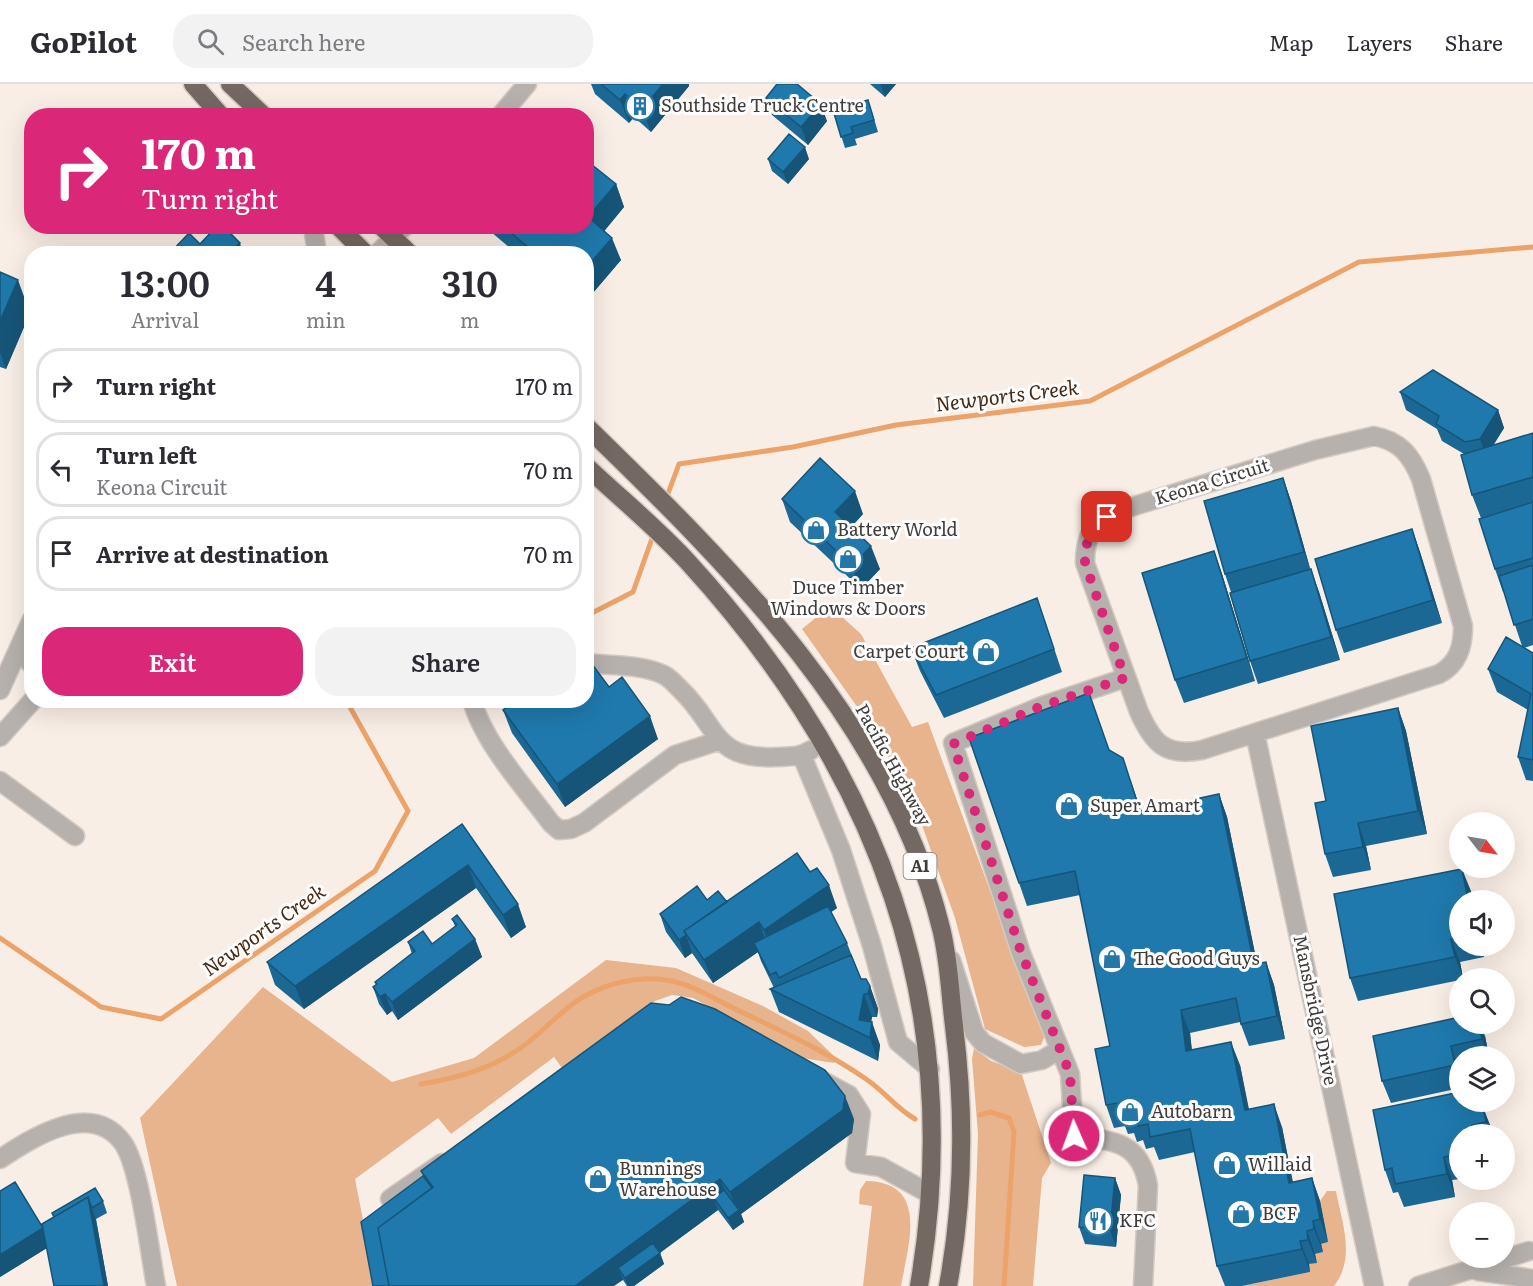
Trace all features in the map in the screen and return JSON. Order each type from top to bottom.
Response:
[{"type":"highway","points":[[193,84],[214,108]]},
{"type":"highway","points":[[230,84],[256,108]]},
{"type":"highway","points":[[346,234],[358,246]]},
{"type":"highway","name":"Pacific Highway","points":[[594,434],[773,620],[823,685],[866,751],[909,837],[942,929],[957,1052],[963,1166],[958,1233],[948,1286]]},
{"type":"highway","name":"A1","points":[[594,473],[669,543],[731,611],[766,656],[822,743],[864,821],[897,907],[919,987],[930,1069],[930,1194],[919,1286]]},
{"type":"street","points":[[507,108],[527,84]]},
{"type":"street","name":"Keona Circuit","points":[[1374,436],[1384,438],[1403,448],[1414,461],[1463,626],[1463,641],[1456,660],[1449,669],[1202,750],[1171,751],[1157,743],[1148,733],[1125,678],[1085,563],[1085,543],[1097,523],[1118,511],[1353,439],[1374,436]]},
{"type":"street","points":[[24,638],[24,656]]},
{"type":"street","points":[[0,690],[24,638]]},
{"type":"street","points":[[594,664],[650,669],[666,675],[689,697],[718,741],[734,751],[754,758],[802,756],[822,743]]},
{"type":"street","points":[[1125,678],[1042,706],[953,744],[1021,952],[1073,1085],[1074,1136],[1119,1143],[1138,1157],[1146,1170],[1148,1186],[1143,1286]]},
{"type":"street","points":[[0,737],[26,708]]},
{"type":"street","points":[[474,708],[476,717],[501,755],[551,824],[560,830],[571,829],[584,823],[675,755],[718,741]]},
{"type":"street","name":"Mansbridge Drive","points":[[1255,733],[1374,1286]]},
{"type":"street","points":[[802,756],[841,850],[872,946],[898,1042],[930,1069]]},
{"type":"street","points":[[0,781],[75,836]]},
{"type":"street","points":[[942,929],[974,1032],[983,1043],[1021,1064],[1042,1060],[1059,1050]]},
{"type":"street","points":[[808,1073],[849,1095],[861,1114],[855,1163],[881,1167],[930,1194]]},
{"type":"street","points":[[0,1159],[36,1136],[62,1125],[83,1124],[103,1128],[114,1135],[123,1143],[133,1166],[156,1286]]},
{"type":"street","points":[[390,1199],[456,1152]]},
{"type":"street","points":[[1418,1286],[1473,1270],[1531,1248]]},
{"type":"street","points":[[1531,1248],[1528,1265],[1533,1274]]},
{"type":"street","points":[[1473,1270],[1533,1279]]},
{"type":"shaded area","points":[[830,606],[861,634],[912,727],[928,722],[1045,1035],[1041,1045],[1024,1047],[985,1029],[955,918],[912,797],[858,708],[802,629]]},
{"type":"shaded area","points":[[606,960],[676,968],[763,1006],[808,1031],[835,1057],[834,1063],[802,1058],[693,998],[672,995],[655,1001],[562,1068],[554,1057],[451,1134],[438,1118],[355,1179],[376,1286],[177,1286],[140,1118],[263,987],[392,1082],[474,1058]]},
{"type":"shaded area","points":[[974,1048],[991,1061],[1021,1072],[1051,1163],[1042,1178],[1033,1286],[973,1286],[978,1134],[972,1059]]},
{"type":"shaded area","points":[[866,1181],[886,1184],[899,1192],[907,1204],[910,1235],[901,1286],[863,1286],[872,1206],[859,1204],[860,1190]]},
{"type":"shaded area","points":[[1327,1191],[1336,1191],[1344,1228],[1346,1252],[1341,1275],[1334,1286],[1242,1286],[1310,1272],[1309,1264],[1317,1262],[1315,1254],[1322,1252],[1321,1244],[1328,1242],[1320,1201]]},
{"type":"building","points":[[601,84],[663,84],[642,109],[625,94],[620,100]]},
{"type":"building","points":[[777,84],[797,84],[821,104],[801,127],[766,98]]},
{"type":"building","points":[[868,100],[874,120],[851,127],[853,133],[841,137],[833,110]]},
{"type":"building","points":[[789,134],[805,147],[783,172],[768,159]]},
{"type":"building","points":[[594,166],[616,184],[594,210]]},
{"type":"building","points":[[594,222],[612,238],[594,259],[594,246],[527,246],[512,234],[594,234]]},
{"type":"building","points":[[188,234],[200,244],[209,234],[231,234],[240,243],[236,246],[177,246]]},
{"type":"building","points":[[0,272],[18,280],[0,321]]},
{"type":"building","points":[[1433,370],[1498,410],[1480,439],[1465,442],[1436,424],[1439,416],[1400,392]]},
{"type":"building","points":[[1533,433],[1533,477],[1472,495],[1461,455]]},
{"type":"building","points":[[820,458],[855,491],[835,512],[871,546],[852,566],[782,499]]},
{"type":"building","points":[[1283,478],[1304,552],[1225,574],[1204,501]]},
{"type":"building","points":[[1533,502],[1533,558],[1495,569],[1479,519]]},
{"type":"building","points":[[1412,529],[1433,600],[1336,630],[1315,559]]},
{"type":"building","points":[[1214,551],[1247,658],[1175,680],[1142,573]]},
{"type":"building","points":[[1533,565],[1533,619],[1514,625],[1499,576]]},
{"type":"building","points":[[1311,569],[1331,637],[1250,661],[1230,593]]},
{"type":"building","points":[[1037,598],[1054,649],[936,695],[911,648]]},
{"type":"building","points":[[1506,637],[1533,653],[1533,760],[1518,757],[1531,694],[1488,669]]},
{"type":"building","points":[[594,667],[609,687],[622,677],[650,716],[557,784],[503,710],[506,708],[594,708]]},
{"type":"building","points":[[1089,693],[1109,750],[1123,758],[1140,811],[1219,794],[1254,964],[1266,962],[1277,1016],[1241,1024],[1236,998],[1181,1010],[1186,1051],[1231,1042],[1245,1110],[1274,1104],[1289,1183],[1312,1178],[1320,1219],[1313,1221],[1314,1229],[1307,1231],[1308,1240],[1300,1241],[1302,1249],[1217,1266],[1190,1129],[1150,1137],[1148,1124],[1138,1126],[1136,1117],[1129,1119],[1127,1110],[1119,1112],[1118,1103],[1106,1105],[1095,1049],[1110,1046],[1075,871],[1019,883],[969,738]]},
{"type":"building","points":[[1398,708],[1418,811],[1358,823],[1363,847],[1325,854],[1315,803],[1326,801],[1311,726]]},
{"type":"building","points":[[462,824],[518,904],[503,915],[468,865],[295,986],[267,962]]},
{"type":"building","points":[[797,853],[810,872],[817,868],[829,885],[764,930],[759,922],[704,960],[684,931]]},
{"type":"building","points":[[1449,872],[1449,878],[1464,878],[1466,890],[1449,890],[1449,956],[1455,957],[1350,978],[1334,894]]},
{"type":"building","points":[[697,886],[707,900],[718,891],[727,902],[684,931],[686,935],[679,940],[660,914]]},
{"type":"building","points":[[828,906],[847,943],[779,978],[776,972],[770,975],[754,943]]},
{"type":"building","points":[[457,915],[475,939],[392,1002],[385,994],[380,997],[373,987],[377,984],[375,982],[415,951],[408,942],[423,931],[432,944],[457,925],[452,919]]},
{"type":"building","points":[[851,955],[861,979],[866,979],[870,986],[868,994],[864,994],[859,1020],[872,1022],[870,1038],[770,989]]},
{"type":"building","points":[[681,997],[715,1009],[825,1070],[845,1096],[843,1110],[730,1192],[720,1179],[575,1286],[389,1286],[378,1228],[433,1187],[421,1171],[651,1003],[669,1005]]},
{"type":"building","points":[[1449,1019],[1449,1034],[1481,1034],[1482,1039],[1449,1046],[1449,1066],[1382,1081],[1373,1036]]},
{"type":"building","points":[[1449,1094],[1449,1112],[1484,1112],[1486,1122],[1449,1124],[1449,1156],[1444,1157],[1447,1174],[1395,1184],[1392,1168],[1385,1170],[1373,1110]]},
{"type":"building","points":[[1084,1175],[1115,1178],[1110,1230],[1079,1227]]},
{"type":"building","points":[[423,1176],[432,1188],[378,1228],[389,1286],[373,1286],[361,1222]]},
{"type":"building","points":[[15,1182],[43,1228],[0,1255],[0,1191]]},
{"type":"building","points":[[95,1188],[103,1201],[92,1208],[88,1197],[54,1217],[52,1213]]},
{"type":"building","points":[[724,1190],[739,1210],[728,1218],[714,1198]]},
{"type":"building","points":[[88,1197],[104,1286],[54,1286],[42,1224]]},
{"type":"building","points":[[653,1243],[660,1253],[625,1278],[618,1268]]},
{"type":"waterway","name":"Newports Creek","points":[[666,499],[679,464],[793,447],[896,425],[1090,401],[1359,262],[1533,247]]},
{"type":"waterway","name":"Newports Creek","points":[[594,612],[633,592],[654,533]]},
{"type":"waterway","name":"Newports Creek","points":[[0,938],[101,1007],[161,1019],[375,871],[408,811],[350,708]]},
{"type":"waterway","points":[[421,1084],[472,1072],[496,1062],[527,1043],[574,1003],[592,992],[612,984],[655,979],[675,982],[692,988],[818,1050],[866,1079],[915,1119]]},
{"type":"waterway","points":[[980,1115],[990,1112],[1009,1118],[1014,1132],[1004,1286]]},
{"type":"place","name":"Southside Truck Centre","points":[[640,106]]},
{"type":"place","name":"Battery World","points":[[816,530]]},
{"type":"place","name":"Duce Timber Windows & Doors","points":[[848,559]]},
{"type":"place","name":"Carpet Court","points":[[986,652]]},
{"type":"place","name":"Super Amart","points":[[1069,806]]},
{"type":"place","name":"The Good Guys","points":[[1112,959]]},
{"type":"place","name":"Autobarn","points":[[1130,1112]]},
{"type":"place","name":"Willaid","points":[[1227,1165]]},
{"type":"place","name":"Bunnings Warehouse","points":[[598,1179]]},
{"type":"place","name":"BCF","points":[[1241,1214]]},
{"type":"place","name":"KFC","points":[[1098,1221]]},
{"type":"route","points":[[1074,1136],[1073,1085],[1070,1074],[1021,952],[953,744],[1042,706],[1125,678],[1085,563],[1085,543],[1097,523],[1107,517]]}]
